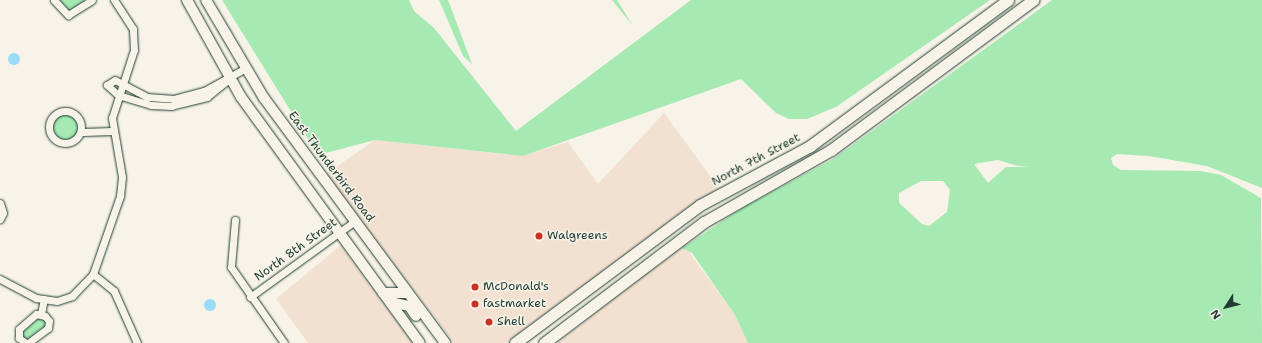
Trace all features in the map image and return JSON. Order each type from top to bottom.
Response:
[{"type":"main road","points":[[187,0],[229,79],[338,233],[420,343]]},
{"type":"main road","name":"East Thunderbird Road","points":[[206,0],[244,69],[444,342]]},
{"type":"main road","name":"North 7th Street","points":[[515,343],[700,205],[810,146],[1008,0]]},
{"type":"main road","points":[[544,343],[704,222],[831,150],[1033,0]]},
{"type":"main road","points":[[383,293],[407,293]]},
{"type":"main road","points":[[390,302],[408,306],[429,332],[444,342]]},
{"type":"street","points":[[54,0],[68,15],[92,0]]},
{"type":"street","points":[[0,279],[44,299],[57,301],[72,296],[93,274],[120,196],[122,177],[112,131],[118,96],[121,84],[131,61],[134,40],[130,24],[114,0]]},
{"type":"street","points":[[169,103],[147,97],[112,80],[107,85],[118,96],[169,103],[207,97],[244,69]]},
{"type":"street","points":[[83,132],[64,109],[56,111],[49,119],[50,129],[62,144],[70,145],[83,132],[112,131]]},
{"type":"street","points":[[0,204],[3,213],[0,219]]},
{"type":"street","points":[[235,220],[230,261],[237,280],[284,343]]},
{"type":"street","name":"North 8th Street","points":[[250,297],[355,221]]},
{"type":"street","points":[[93,274],[114,291],[137,343]]},
{"type":"street","points":[[41,314],[49,321],[48,328],[27,343],[19,338],[19,329],[41,314],[44,299]]},
{"type":"shaded area","points":[[664,113],[719,188],[507,343],[454,343],[326,174],[375,140],[522,156],[568,142],[598,184]]},
{"type":"shaded area","points":[[683,244],[735,315],[748,343],[557,343]]},
{"type":"shaded area","points":[[341,245],[413,343],[308,343],[276,299]]},
{"type":"green space","points":[[54,0],[92,0],[73,14]]},
{"type":"green space","points":[[222,0],[409,0],[414,11],[434,28],[516,131],[691,0],[990,0],[836,107],[807,119],[789,119],[776,113],[741,79],[523,156],[375,140],[318,155]]},
{"type":"green space","points":[[439,0],[448,0],[472,64],[463,56]]},
{"type":"green space","points":[[612,0],[617,0],[633,26]]},
{"type":"green space","points":[[1052,0],[1262,0],[1262,188],[1207,166],[1149,156],[1117,154],[1111,158],[1113,165],[1121,170],[1201,171],[1221,175],[1261,198],[1262,343],[748,343],[735,315],[692,253],[682,248],[742,208],[833,159]],"holes":[[[998,160],[1018,166],[1029,167],[1006,167],[988,183],[974,164]],[[921,181],[943,181],[950,190],[947,212],[929,226],[922,224],[899,203],[899,193]]]},
{"type":"green space","points":[[62,111],[68,111],[78,118],[81,127],[80,133],[74,140],[68,143],[62,143],[52,136],[49,130],[49,124],[56,114]]},
{"type":"green space","points":[[36,314],[50,324],[26,343],[19,329]]},
{"type":"water","points":[[14,53],[18,55],[20,59],[18,63],[14,65],[10,63],[8,59],[10,55]]},
{"type":"water","points":[[210,299],[214,301],[216,305],[214,309],[210,311],[206,309],[204,305],[206,301]]},
{"type":"place","name":"Walgreens","points":[[539,236]]},
{"type":"place","name":"McDonald's","points":[[475,287]]},
{"type":"place","name":"fastmarket","points":[[475,304]]},
{"type":"place","name":"Shell","points":[[489,322]]}]
